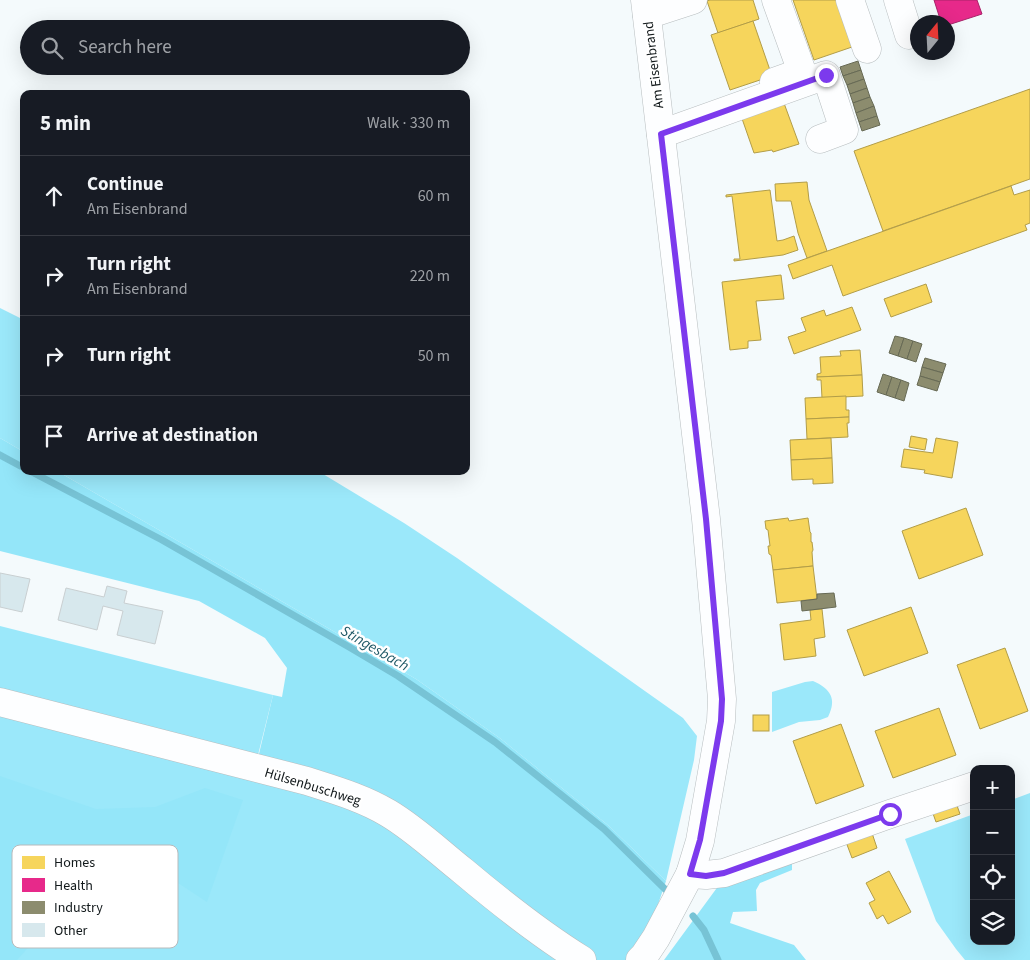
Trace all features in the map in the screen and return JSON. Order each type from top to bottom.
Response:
[{"type":"street","points":[[646,7],[692,0]]},
{"type":"street","points":[[660,129],[802,72],[776,0]]},
{"type":"street","points":[[850,0],[867,49]]},
{"type":"street","points":[[898,0],[909,35]]},
{"type":"street","name":"Am Eisenbrand","points":[[640,960],[656,938],[690,874],[700,840],[721,721],[722,699],[706,519],[646,7]]},
{"type":"street","points":[[660,129],[826,75],[844,130],[820,139]]},
{"type":"street","name":"Hülsenbuschweg","points":[[0,702],[307,782],[373,804],[408,827],[504,904],[582,960]]},
{"type":"street","points":[[690,874],[706,876],[724,873],[970,787]]},
{"type":"shaded area","points":[[0,308],[20,318],[20,450],[0,438]]},
{"type":"shaded area","points":[[0,438],[20,450],[20,475],[64,475],[416,679],[501,739],[609,826],[666,881],[639,960],[592,960],[435,836],[258,758],[273,695],[282,697],[287,668],[265,638],[199,601],[0,551]]},
{"type":"shaded area","points":[[64,475],[325,475],[404,523],[457,558],[683,718],[697,736],[694,760],[666,881],[609,826],[501,739],[416,679]]},
{"type":"shaded area","points":[[0,626],[273,695],[253,775],[304,788],[383,822],[566,960],[0,960]]},
{"type":"shaded area","points":[[813,681],[824,687],[831,695],[832,705],[828,717],[820,720],[799,722],[772,732],[772,692]]},
{"type":"shaded area","points":[[0,776],[96,809],[155,807],[205,788],[243,800],[207,902],[178,883],[178,845],[12,845],[12,948],[28,948],[17,960],[0,960]]},
{"type":"shaded area","points":[[1030,793],[1030,960],[965,960],[936,921],[905,839],[970,815],[970,945],[1015,945],[1015,799]]},
{"type":"shaded area","points":[[792,858],[792,870],[760,883],[756,890],[757,911],[733,912],[730,923],[794,945],[806,960],[664,960],[719,885]]},
{"type":"building: Homes","points":[[753,0],[759,19],[718,33],[707,1]]},
{"type":"building: Homes","points":[[793,0],[836,0],[852,47],[814,60]]},
{"type":"building: Homes","points":[[753,21],[772,76],[730,90],[711,35]]},
{"type":"building: Homes","points":[[1030,89],[1030,179],[883,231],[854,151]]},
{"type":"building: Homes","points":[[781,95],[799,144],[773,152],[772,150],[754,153],[739,110]]},
{"type":"building: Homes","points":[[807,182],[809,200],[827,251],[807,258],[798,233],[791,201],[776,201],[775,184]]},
{"type":"building: Homes","points":[[1011,186],[1014,195],[1030,190],[1030,223],[1025,225],[1027,230],[843,296],[832,265],[793,279],[788,265]]},
{"type":"building: Homes","points":[[770,190],[777,241],[794,236],[798,250],[783,255],[734,261],[734,259],[740,259],[732,196],[726,197],[726,195]]},
{"type":"building: Homes","points":[[781,275],[784,299],[756,301],[761,340],[748,341],[748,348],[730,350],[722,282]]},
{"type":"building: Homes","points":[[926,284],[932,302],[891,317],[884,299]]},
{"type":"building: Homes","points":[[852,307],[861,330],[794,354],[788,337],[806,331],[801,318],[824,310],[826,316]]},
{"type":"building: Homes","points":[[860,350],[862,375],[817,377],[817,374],[821,373],[820,357],[841,356],[840,351]]},
{"type":"building: Homes","points":[[862,375],[863,396],[822,398],[821,380],[817,380],[817,377]]},
{"type":"building: Homes","points":[[846,396],[846,410],[849,410],[849,417],[806,419],[805,398]]},
{"type":"building: Homes","points":[[849,417],[849,423],[847,423],[848,437],[807,439],[806,419]]},
{"type":"building: Homes","points":[[911,436],[927,439],[925,450],[909,447]]},
{"type":"building: Homes","points":[[831,438],[832,458],[791,460],[790,440]]},
{"type":"building: Homes","points":[[936,438],[958,442],[952,478],[924,473],[925,470],[901,467],[904,449],[933,453]]},
{"type":"building: Homes","points":[[832,458],[833,483],[813,484],[813,479],[792,480],[791,460]]},
{"type":"building: Homes","points":[[966,508],[983,555],[919,579],[902,531]]},
{"type":"building: Homes","points":[[788,518],[789,521],[808,518],[813,550],[813,566],[773,570],[768,546],[770,546],[768,530],[766,529],[765,521]]},
{"type":"building: Homes","points":[[813,566],[817,599],[777,603],[773,570]]},
{"type":"building: Homes","points":[[911,607],[928,653],[864,676],[847,630]]},
{"type":"building: Homes","points":[[822,609],[825,637],[814,639],[816,656],[784,660],[780,624],[811,620],[810,610]]},
{"type":"building: Homes","points":[[1005,648],[1028,711],[980,729],[957,665]]},
{"type":"building: Homes","points":[[939,708],[956,755],[893,778],[875,731]]},
{"type":"building: Homes","points":[[753,715],[769,715],[769,731],[753,731]]},
{"type":"building: Homes","points":[[841,724],[864,786],[816,804],[793,741]]},
{"type":"building: Homes","points":[[955,800],[960,814],[936,822],[931,808]]},
{"type":"building: Homes","points":[[872,833],[877,848],[852,858],[846,842]]},
{"type":"building: Homes","points":[[889,871],[911,912],[888,924],[883,915],[877,919],[869,903],[875,900],[866,883]]},
{"type":"building: Health","points":[[934,0],[977,0],[982,14],[955,23],[955,15],[939,15]]},
{"type":"building: Industry","points":[[858,61],[861,70],[843,76],[840,67]]},
{"type":"building: Industry","points":[[861,70],[864,79],[847,85],[843,76]]},
{"type":"building: Industry","points":[[864,79],[867,88],[850,94],[847,85]]},
{"type":"building: Industry","points":[[867,88],[870,97],[853,103],[850,94]]},
{"type":"building: Industry","points":[[870,97],[874,106],[856,113],[853,103]]},
{"type":"building: Industry","points":[[874,106],[877,116],[859,122],[856,113]]},
{"type":"building: Industry","points":[[877,116],[880,125],[862,131],[859,122]]},
{"type":"building: Industry","points":[[895,336],[904,338],[898,356],[889,353]]},
{"type":"building: Industry","points":[[904,338],[913,341],[907,359],[898,356]]},
{"type":"building: Industry","points":[[913,341],[922,344],[916,362],[907,359]]},
{"type":"building: Industry","points":[[925,358],[946,364],[943,373],[922,367]]},
{"type":"building: Industry","points":[[922,367],[943,373],[940,382],[920,376]]},
{"type":"building: Industry","points":[[883,374],[892,377],[886,395],[877,392]]},
{"type":"building: Industry","points":[[920,376],[940,382],[937,391],[917,385]]},
{"type":"building: Industry","points":[[892,377],[901,380],[895,398],[886,395]]},
{"type":"building: Industry","points":[[901,380],[909,383],[904,401],[895,398]]},
{"type":"building: Industry","points":[[834,593],[836,607],[802,611],[801,601],[817,599],[817,594]]},
{"type":"building: Other","points":[[0,573],[30,579],[22,612],[0,607]]},
{"type":"building: Other","points":[[107,586],[127,591],[124,603],[163,611],[155,644],[117,635],[123,611],[103,606],[97,630],[58,620],[66,588],[104,597]]},
{"type":"waterway","name":"Stingesbach","points":[[0,455],[20,466]]},
{"type":"waterway","name":"Stingesbach","points":[[38,475],[162,540],[398,676],[495,742],[604,829],[671,895]]},
{"type":"waterway","name":"Stingesbach","points":[[693,916],[704,930],[718,960]]},
{"type":"route","points":[[826,75],[661,134],[706,519],[722,699],[721,721],[700,840],[690,874],[706,876],[724,873],[890,814]]}]
